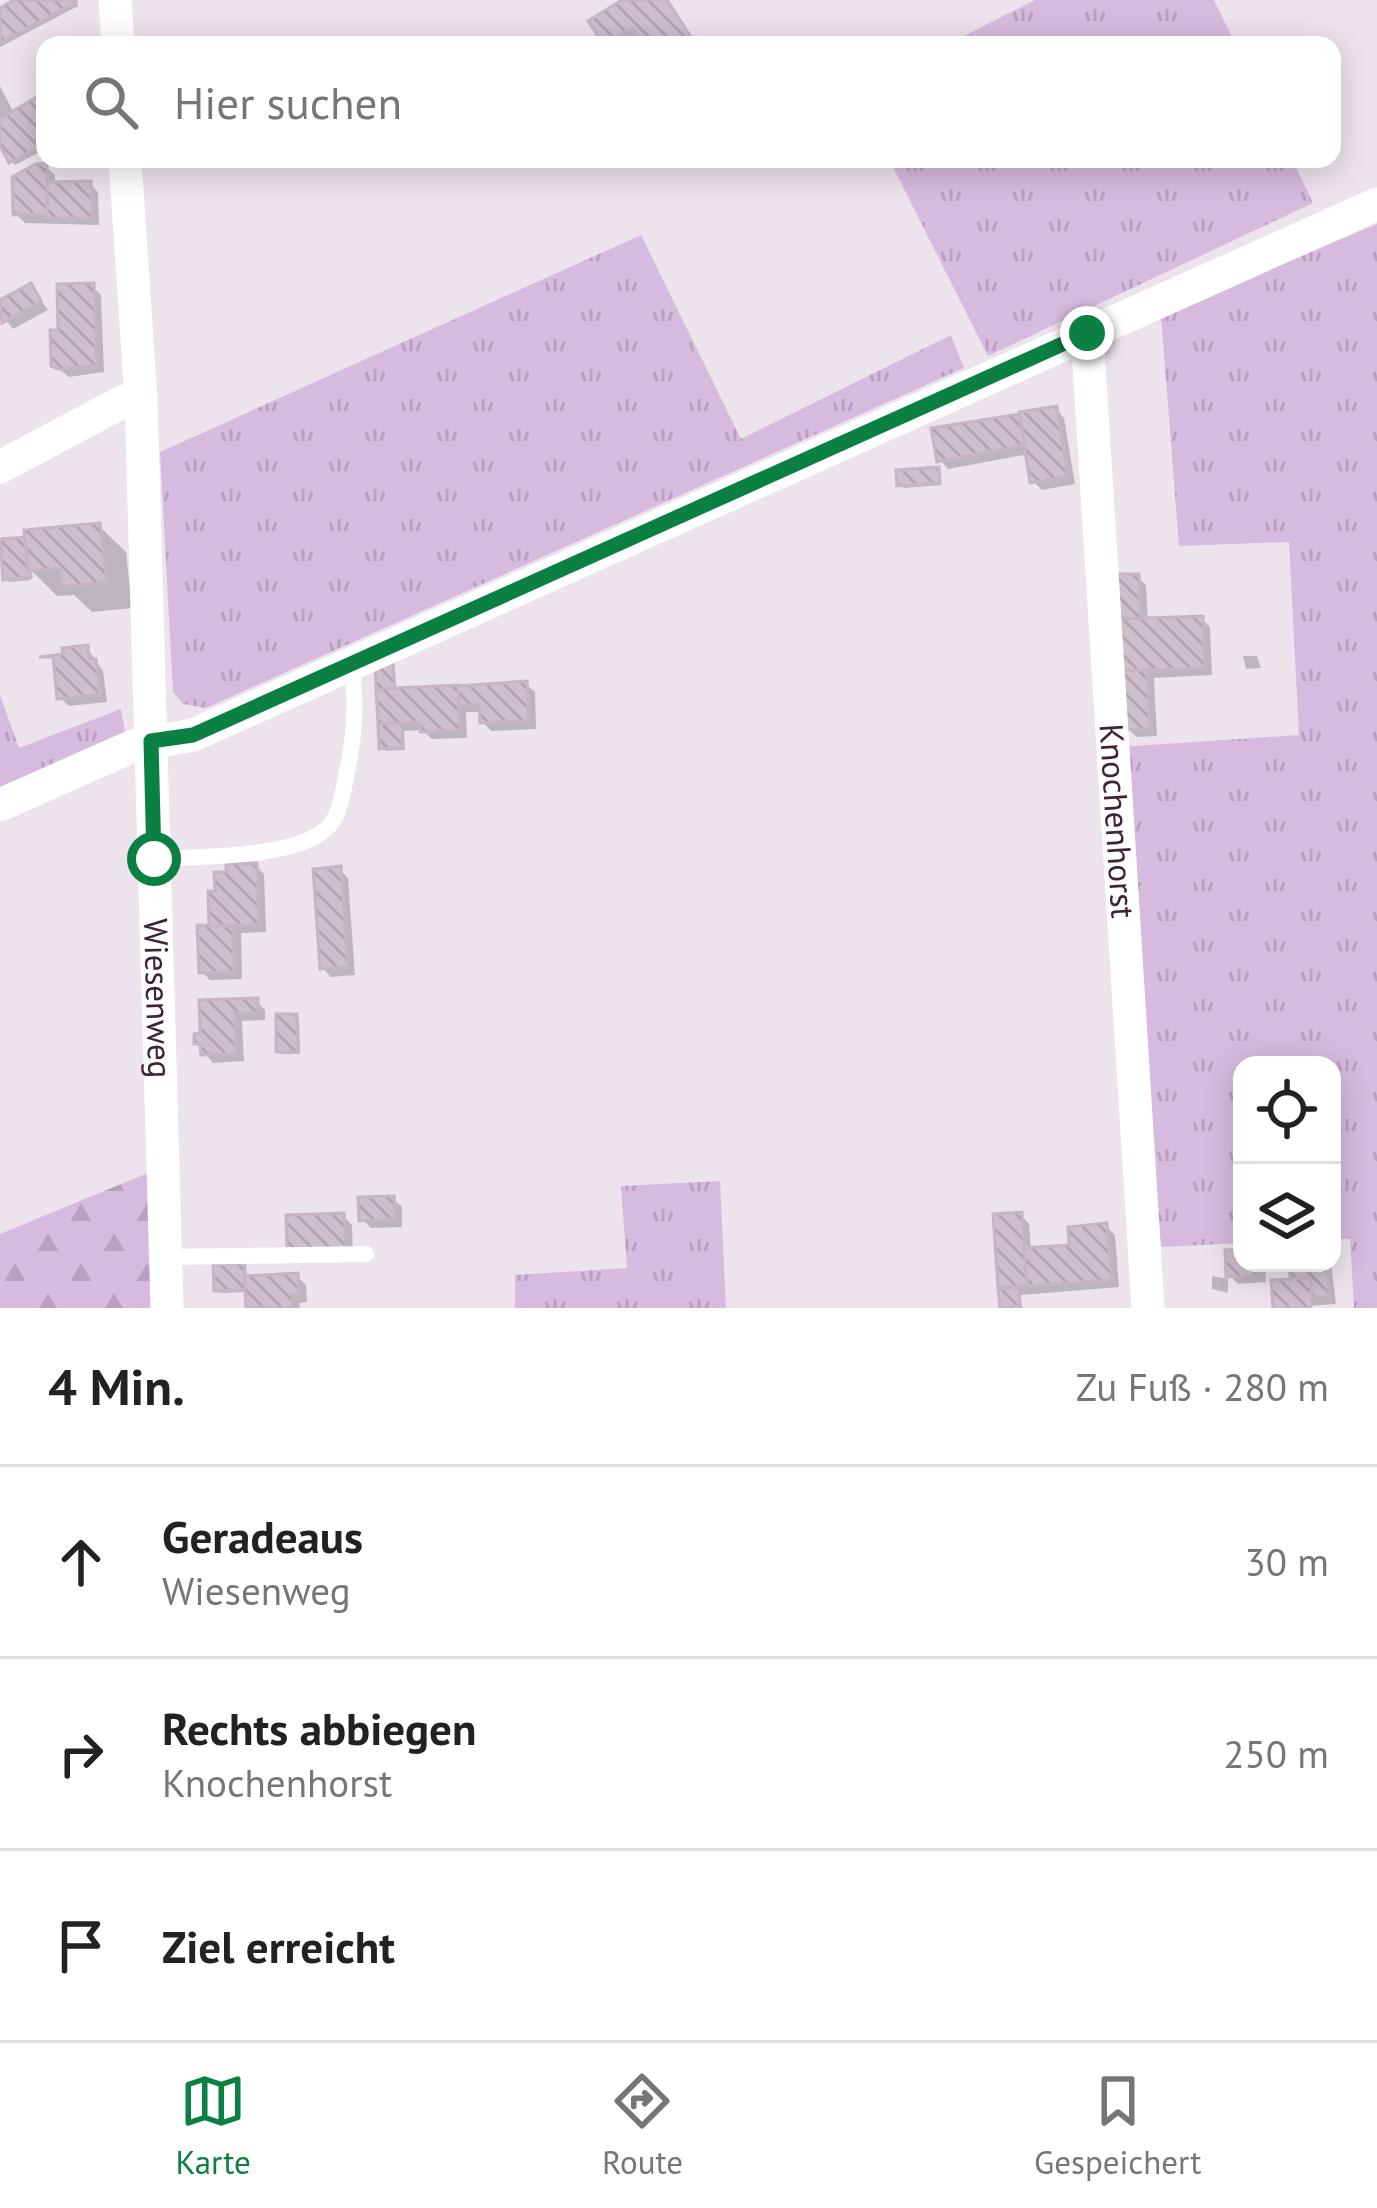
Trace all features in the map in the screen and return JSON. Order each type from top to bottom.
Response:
[{"type":"street","points":[[115,0],[117,36]]},
{"type":"street","name":"Wiesenweg","points":[[126,168],[141,399],[167,1308]]},
{"type":"street","points":[[0,805],[151,741],[193,735],[1377,204]]},
{"type":"street","name":"Knochenhorst","points":[[1087,333],[1148,1308]]},
{"type":"street","points":[[0,467],[124,401],[141,399]]},
{"type":"lane","points":[[154,859],[284,848],[321,834],[334,819],[350,754],[355,716],[351,664]]},
{"type":"lane","points":[[166,1257],[366,1254]]},
{"type":"green space","points":[[1035,0],[1214,0],[1232,36],[964,36]]},
{"type":"green space","points":[[894,168],[1296,168],[1313,203],[988,356]]},
{"type":"green space","points":[[1377,224],[1377,1308],[1354,1308],[1350,1239],[1341,1239],[1341,1056],[1233,1056],[1233,1243],[1161,1247],[1119,747],[1299,735],[1289,542],[1179,546],[1161,316]]},
{"type":"green space","points":[[641,235],[741,439],[951,335],[964,368],[206,708],[183,704],[173,692],[160,452]]},
{"type":"green space","points":[[0,695],[19,748],[121,709],[126,738],[0,795]]},
{"type":"green space","points":[[155,1170],[156,1308],[0,1308],[0,1234]]},
{"type":"green space","points":[[720,1181],[726,1308],[515,1308],[515,1275],[627,1268],[621,1186]]},
{"type":"building","points":[[14,0],[76,2],[0,43],[0,8]]},
{"type":"building","points":[[622,0],[667,0],[690,36],[638,36],[632,27],[618,36],[598,36],[588,21]]},
{"type":"building","points":[[36,97],[36,149],[9,163],[0,146],[0,119]]},
{"type":"building","points":[[36,164],[36,168],[47,168],[47,214],[13,215],[12,177]]},
{"type":"building","points":[[91,181],[92,218],[47,219],[48,182]]},
{"type":"building","points":[[31,283],[41,301],[2,323],[0,300]]},
{"type":"building","points":[[94,283],[97,365],[51,366],[50,330],[58,330],[57,284]]},
{"type":"building","points":[[1057,406],[1068,476],[1030,483],[1019,412]]},
{"type":"building","points":[[1020,414],[1024,445],[937,462],[931,428]]},
{"type":"building","points":[[939,467],[940,483],[897,486],[896,470]]},
{"type":"building","points":[[100,523],[107,582],[62,587],[60,568],[28,571],[24,530]]},
{"type":"building","points":[[24,537],[31,577],[3,580],[0,539]]},
{"type":"building","points":[[1116,574],[1139,574],[1141,618],[1119,619]]},
{"type":"building","points":[[1203,616],[1205,668],[1122,671],[1119,619]]},
{"type":"building","points":[[88,645],[89,659],[96,659],[100,694],[57,699],[53,657],[39,657]]},
{"type":"building","points":[[393,662],[395,688],[376,689],[375,668]]},
{"type":"building","points":[[1147,670],[1150,728],[1126,730],[1122,671]]},
{"type":"building","points":[[527,681],[529,721],[480,723],[479,704],[459,705],[458,686]]},
{"type":"building","points":[[458,685],[460,730],[420,732],[420,722],[378,724],[376,689]]},
{"type":"building","points":[[402,723],[403,747],[379,749],[378,724]]},
{"type":"building","points":[[257,863],[259,925],[209,926],[208,891],[215,891],[214,872],[226,872],[226,864]]},
{"type":"building","points":[[341,866],[348,967],[320,969],[313,869]]},
{"type":"building","points":[[197,925],[233,926],[234,972],[199,973]]},
{"type":"building","points":[[258,998],[258,1013],[235,1013],[236,1054],[201,1055],[200,1044],[194,1044],[194,1034],[200,1033],[199,1000]]},
{"type":"building","points":[[276,1014],[297,1014],[298,1052],[276,1052]]},
{"type":"building","points":[[394,1196],[395,1219],[359,1221],[358,1197]]},
{"type":"building","points":[[1022,1212],[1027,1286],[998,1288],[993,1214]]},
{"type":"building","points":[[344,1213],[346,1248],[287,1250],[286,1215]]},
{"type":"building","points":[[1107,1223],[1112,1280],[1027,1286],[1024,1248],[1069,1245],[1068,1227]]},
{"type":"building","points":[[1225,1250],[1233,1250],[1233,1272],[1259,1275],[1226,1277]]},
{"type":"building","points":[[245,1263],[245,1290],[214,1291],[213,1265]]},
{"type":"building","points":[[1290,1272],[1328,1272],[1329,1296],[1311,1297],[1310,1278],[1290,1279]]},
{"type":"building","points":[[298,1273],[299,1295],[292,1295],[293,1308],[246,1308],[244,1276]]},
{"type":"building","points":[[1310,1278],[1311,1308],[1273,1308],[1271,1280]]},
{"type":"building","points":[[1018,1288],[1020,1306],[1000,1308],[998,1289]]},
{"type":"route","points":[[154,859],[151,741],[193,735],[1087,333]]}]
